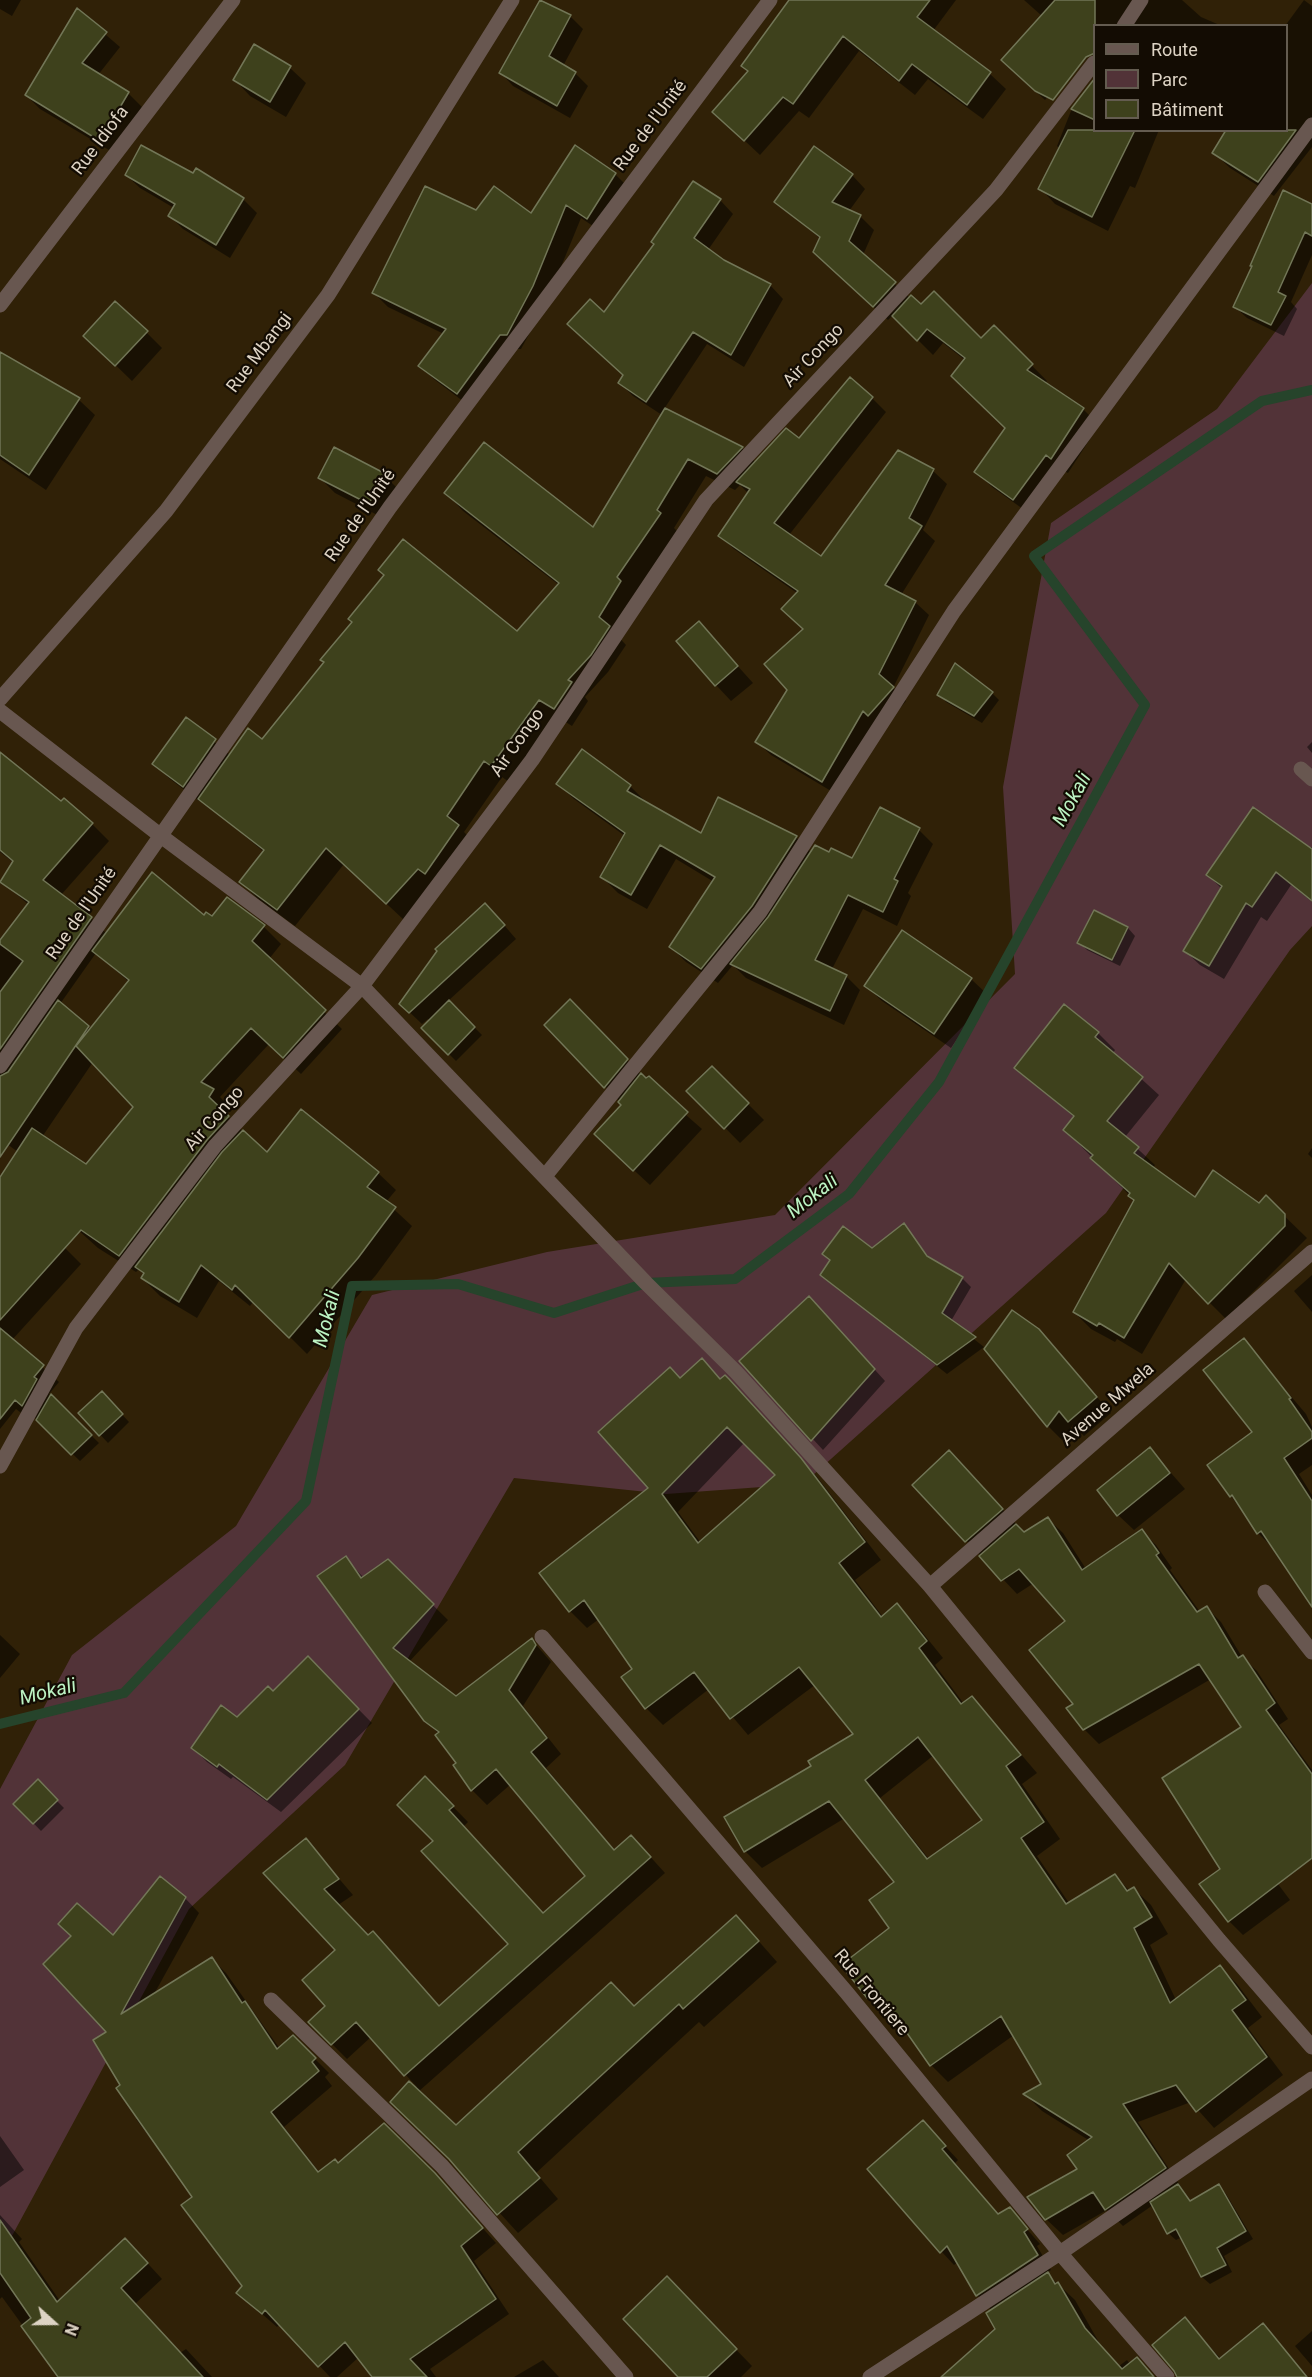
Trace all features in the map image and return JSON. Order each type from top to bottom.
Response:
[{"type":"street","name":"Rue Idiofa","points":[[0,305],[232,0]]},
{"type":"street","name":"Rue Mbangi","points":[[0,699],[166,511],[321,304],[512,0]]},
{"type":"street","name":"Rue de l'Unité","points":[[0,1066],[390,507],[770,0]]},
{"type":"street","points":[[1125,24],[1141,0]]},
{"type":"street","name":"Air Congo","points":[[0,1466],[76,1328],[215,1146],[362,986],[532,760],[706,500],[996,190],[1093,66]]},
{"type":"street","points":[[545,1176],[760,912],[954,611],[1312,125]]},
{"type":"street","points":[[0,711],[161,836],[362,986],[736,1372],[930,1586],[1219,1940],[1312,2047]]},
{"type":"street","name":"Avenue Mwela","points":[[930,1586],[1312,1252]]},
{"type":"street","points":[[1265,1592],[1312,1652]]},
{"type":"street","name":"Rue Frontiere","points":[[542,1637],[847,1993],[1060,2253],[1167,2377]]},
{"type":"street","points":[[271,2000],[442,2166],[626,2377]]},
{"type":"street","points":[[870,2377],[1060,2253],[1312,2079]]},
{"type":"green space","points":[[1312,283],[1312,926],[1290,950],[1106,1213],[803,1484],[666,1494],[514,1478],[345,1765],[189,1909],[0,2258],[0,1789],[72,1655],[236,1526],[372,1295],[547,1252],[775,1215],[1015,974],[1003,787],[1051,523],[1217,409]]},
{"type":"building","points":[[540,0],[571,15],[549,56],[576,72],[557,106],[499,73]]},
{"type":"building","points":[[789,0],[930,0],[917,17],[991,72],[967,105],[912,64],[899,81],[843,36],[793,104],[783,97],[744,141],[712,112],[748,71],[741,66]]},
{"type":"building","points":[[1055,0],[1095,0],[1093,54],[1086,57],[1053,100],[1035,91],[1001,60]]},
{"type":"building","points":[[77,8],[107,32],[82,63],[129,92],[100,141],[25,95]]},
{"type":"building","points":[[254,44],[291,66],[270,102],[233,80]]},
{"type":"building","points":[[1093,81],[1093,119],[1071,109]]},
{"type":"building","points":[[1068,130],[1134,132],[1092,217],[1038,189]]},
{"type":"building","points":[[1296,130],[1258,182],[1212,153],[1225,132]]},
{"type":"building","points":[[141,145],[193,173],[196,168],[244,198],[216,245],[168,216],[175,204],[125,175]]},
{"type":"building","points":[[575,145],[616,173],[587,219],[566,205],[533,286],[507,335],[500,335],[457,394],[418,366],[446,329],[372,293],[425,186],[476,210],[494,186],[531,213]]},
{"type":"building","points":[[814,146],[853,174],[832,202],[861,215],[849,241],[896,282],[873,307],[813,252],[820,237],[774,202]]},
{"type":"building","points":[[693,181],[721,199],[694,238],[724,260],[771,284],[731,355],[693,332],[646,402],[618,383],[623,375],[567,324],[590,299],[604,312],[654,244],[651,242]]},
{"type":"building","points":[[1283,190],[1312,204],[1312,236],[1305,232],[1278,292],[1286,296],[1271,325],[1233,307]]},
{"type":"building","points":[[934,291],[981,338],[994,325],[1033,364],[1027,370],[1084,408],[1051,459],[1046,455],[1013,500],[974,472],[1005,428],[951,376],[965,358],[927,329],[917,341],[892,316],[911,295],[921,304]]},
{"type":"building","points":[[115,301],[148,331],[115,366],[83,336]]},
{"type":"building","points":[[0,352],[80,398],[29,475],[0,455]]},
{"type":"building","points":[[850,377],[873,397],[774,523],[821,556],[898,450],[934,469],[909,518],[922,526],[885,585],[916,601],[879,674],[894,687],[868,716],[863,711],[822,782],[755,742],[787,690],[764,664],[803,629],[781,609],[798,591],[718,536],[750,489],[736,482],[786,428],[799,438]]},
{"type":"building","points":[[665,408],[743,447],[717,474],[688,459],[657,510],[661,513],[617,577],[621,581],[599,617],[610,626],[591,655],[568,680],[572,682],[554,709],[539,700],[491,766],[484,761],[447,816],[459,825],[425,874],[418,869],[386,904],[326,848],[277,910],[239,882],[264,850],[198,799],[248,728],[262,739],[324,662],[320,660],[352,622],[348,619],[384,575],[378,570],[403,539],[517,631],[559,583],[444,493],[484,442],[593,527]]},
{"type":"building","points":[[334,447],[384,473],[369,504],[318,478]]},
{"type":"building","points":[[699,621],[738,666],[715,686],[676,641]]},
{"type":"building","points":[[955,663],[993,692],[974,716],[937,695]]},
{"type":"building","points":[[186,717],[216,739],[183,787],[152,764]]},
{"type":"building","points":[[582,749],[631,785],[627,791],[701,833],[718,797],[797,836],[752,906],[701,969],[669,947],[715,877],[660,845],[631,895],[600,877],[625,833],[556,784]]},
{"type":"building","points":[[0,752],[61,801],[64,798],[93,823],[43,880],[92,917],[0,1049],[0,992],[23,961],[0,944],[0,940],[29,902],[0,882],[13,861],[0,850]]},
{"type":"building","points":[[880,807],[920,828],[894,879],[898,881],[883,912],[848,895],[815,960],[847,975],[830,1011],[730,964],[768,917],[815,845],[829,852],[831,848],[852,858]]},
{"type":"building","points":[[1253,807],[1312,849],[1312,901],[1276,872],[1252,907],[1246,903],[1209,966],[1183,951],[1222,886],[1206,875]]},
{"type":"building","points":[[152,872],[204,915],[206,912],[212,916],[227,897],[265,925],[252,941],[326,1010],[283,1058],[251,1028],[201,1082],[214,1089],[209,1097],[229,1116],[207,1140],[119,1256],[81,1230],[0,1320],[0,1177],[32,1128],[86,1164],[133,1107],[76,1046],[129,980],[92,951]]},
{"type":"building","points":[[485,903],[505,925],[409,1013],[399,1004],[437,951],[435,949]]},
{"type":"building","points":[[1094,910],[1128,927],[1112,960],[1077,943]]},
{"type":"building","points":[[902,930],[972,978],[934,1034],[864,986]]},
{"type":"building","points":[[570,999],[628,1059],[604,1088],[544,1025]]},
{"type":"building","points":[[58,1000],[89,1026],[0,1157],[0,1076],[8,1072]]},
{"type":"building","points":[[449,1000],[475,1027],[448,1055],[421,1028]]},
{"type":"building","points":[[1064,1004],[1099,1032],[1095,1037],[1143,1077],[1107,1121],[1139,1147],[1134,1153],[1195,1197],[1213,1170],[1259,1203],[1266,1195],[1285,1214],[1285,1226],[1208,1304],[1169,1263],[1124,1338],[1099,1323],[1097,1326],[1073,1312],[1134,1200],[1128,1196],[1130,1193],[1090,1158],[1093,1155],[1063,1130],[1074,1116],[1014,1068]]},
{"type":"building","points":[[712,1066],[749,1103],[724,1129],[686,1091]]},
{"type":"building","points":[[641,1073],[646,1078],[649,1076],[688,1112],[633,1171],[594,1134],[621,1105],[618,1102]]},
{"type":"building","points":[[301,1109],[379,1172],[367,1187],[396,1207],[358,1258],[289,1338],[235,1285],[232,1290],[201,1265],[179,1302],[141,1278],[144,1273],[135,1267],[222,1152],[243,1130],[267,1152]]},
{"type":"building","points":[[904,1223],[927,1256],[963,1277],[942,1313],[976,1337],[937,1365],[820,1275],[830,1260],[822,1254],[843,1226],[872,1248]]},
{"type":"building","points":[[809,1296],[875,1369],[811,1441],[739,1361]]},
{"type":"building","points":[[1012,1310],[1039,1329],[1097,1397],[1068,1422],[1059,1411],[1047,1427],[984,1349]]},
{"type":"building","points":[[0,1328],[44,1365],[34,1377],[37,1379],[22,1406],[15,1400],[0,1419]]},
{"type":"building","points":[[1244,1338],[1291,1398],[1289,1399],[1312,1432],[1312,1438],[1284,1458],[1312,1501],[1312,1607],[1261,1531],[1257,1534],[1232,1495],[1230,1497],[1207,1465],[1252,1432],[1203,1370]]},
{"type":"building","points":[[702,1358],[720,1379],[725,1375],[801,1458],[865,1542],[839,1563],[881,1617],[897,1603],[927,1641],[919,1648],[961,1704],[972,1696],[1021,1755],[1006,1766],[1044,1822],[1021,1838],[1066,1904],[1115,1874],[1127,1891],[1134,1887],[1152,1917],[1134,1928],[1170,2003],[1220,1965],[1246,2000],[1232,2010],[1267,2057],[1196,2112],[1176,2085],[1123,2104],[1166,2168],[1105,2210],[1093,2192],[1045,2220],[1027,2197],[1077,2169],[1067,2155],[1092,2137],[1023,2094],[1041,2084],[1001,2016],[930,2066],[877,1990],[867,1998],[841,1965],[889,1928],[869,1900],[894,1882],[829,1801],[744,1852],[724,1817],[811,1766],[808,1761],[853,1734],[799,1667],[730,1719],[694,1672],[645,1709],[621,1677],[632,1669],[584,1600],[569,1612],[539,1573],[648,1488],[598,1432],[670,1367],[680,1378]],"holes":[[[727,1427],[775,1475],[698,1543],[662,1494]],[[918,1737],[982,1820],[927,1859],[865,1780]]]},
{"type":"building","points":[[102,1391],[123,1414],[99,1436],[78,1413]]},
{"type":"building","points":[[51,1394],[92,1435],[71,1455],[36,1420]]},
{"type":"building","points":[[1150,1447],[1170,1473],[1117,1516],[1097,1490]]},
{"type":"building","points":[[949,1450],[1003,1509],[965,1542],[912,1485]]},
{"type":"building","points":[[1048,1517],[1082,1570],[1142,1529],[1159,1553],[1156,1555],[1197,1612],[1207,1606],[1238,1658],[1243,1655],[1275,1703],[1266,1710],[1312,1774],[1312,1858],[1228,1922],[1199,1884],[1220,1869],[1162,1778],[1241,1727],[1199,1664],[1083,1730],[1066,1708],[1073,1704],[1029,1650],[1065,1621],[1019,1569],[1001,1581],[979,1556],[1016,1524],[1024,1532]]},
{"type":"building","points":[[346,1556],[361,1578],[388,1559],[434,1604],[393,1648],[456,1696],[532,1638],[536,1645],[509,1690],[547,1738],[531,1752],[614,1850],[631,1835],[651,1857],[404,2076],[356,2022],[331,2045],[308,2022],[325,2006],[302,1980],[335,1950],[263,1873],[306,1838],[339,1879],[324,1889],[368,1935],[373,1931],[439,2006],[508,1944],[421,1851],[433,1841],[397,1805],[425,1776],[454,1806],[449,1810],[543,1913],[585,1876],[496,1769],[471,1791],[453,1765],[456,1763],[435,1735],[439,1732],[424,1721],[317,1576]]},
{"type":"building","points":[[308,1656],[359,1709],[267,1800],[219,1764],[217,1767],[191,1748],[221,1705],[237,1717],[268,1686],[273,1691]]},
{"type":"building","points":[[38,1779],[58,1800],[33,1824],[13,1804]]},
{"type":"building","points":[[160,1876],[186,1897],[121,2014],[212,1957],[242,2003],[245,2001],[277,2049],[293,2035],[316,2058],[312,2062],[319,2071],[271,2112],[318,2172],[335,2159],[338,2163],[384,2123],[435,2173],[483,2228],[461,2246],[496,2299],[410,2359],[427,2377],[372,2377],[345,2342],[318,2367],[265,2310],[262,2314],[236,2293],[242,2286],[181,2205],[192,2197],[116,2088],[120,2085],[93,2040],[106,2032],[43,1964],[71,1936],[58,1924],[77,1903],[113,1935]]},
{"type":"building","points":[[736,1915],[759,1941],[683,2009],[679,2004],[518,2152],[540,2178],[497,2215],[449,2159],[390,2102],[409,2081],[456,2125],[611,1982],[634,2006]]},
{"type":"building","points":[[923,2120],[946,2146],[942,2149],[998,2214],[1010,2207],[1028,2229],[1024,2232],[1038,2255],[976,2296],[947,2246],[940,2253],[867,2169]]},
{"type":"building","points":[[1178,2184],[1190,2201],[1219,2184],[1246,2231],[1217,2248],[1226,2265],[1201,2277],[1176,2229],[1167,2234],[1150,2202]]},
{"type":"building","points":[[0,2220],[57,2302],[125,2238],[148,2263],[121,2288],[203,2377],[58,2377],[21,2326],[31,2318],[0,2273]]},
{"type":"building","points":[[1048,2272],[1055,2284],[1058,2282],[1085,2328],[1122,2369],[1137,2357],[1154,2377],[941,2377],[995,2329],[986,2313]]},
{"type":"building","points":[[667,2276],[737,2349],[707,2377],[678,2377],[623,2319]]},
{"type":"building","points":[[1185,2317],[1219,2359],[1263,2323],[1307,2377],[1177,2377],[1152,2345]]},
{"type":"waterway","name":"Mokali","points":[[0,1724],[124,1693],[306,1501],[352,1286],[458,1284],[554,1313],[646,1283],[735,1279],[849,1194],[939,1082],[1145,705],[1034,556],[1262,401],[1312,390]]}]
